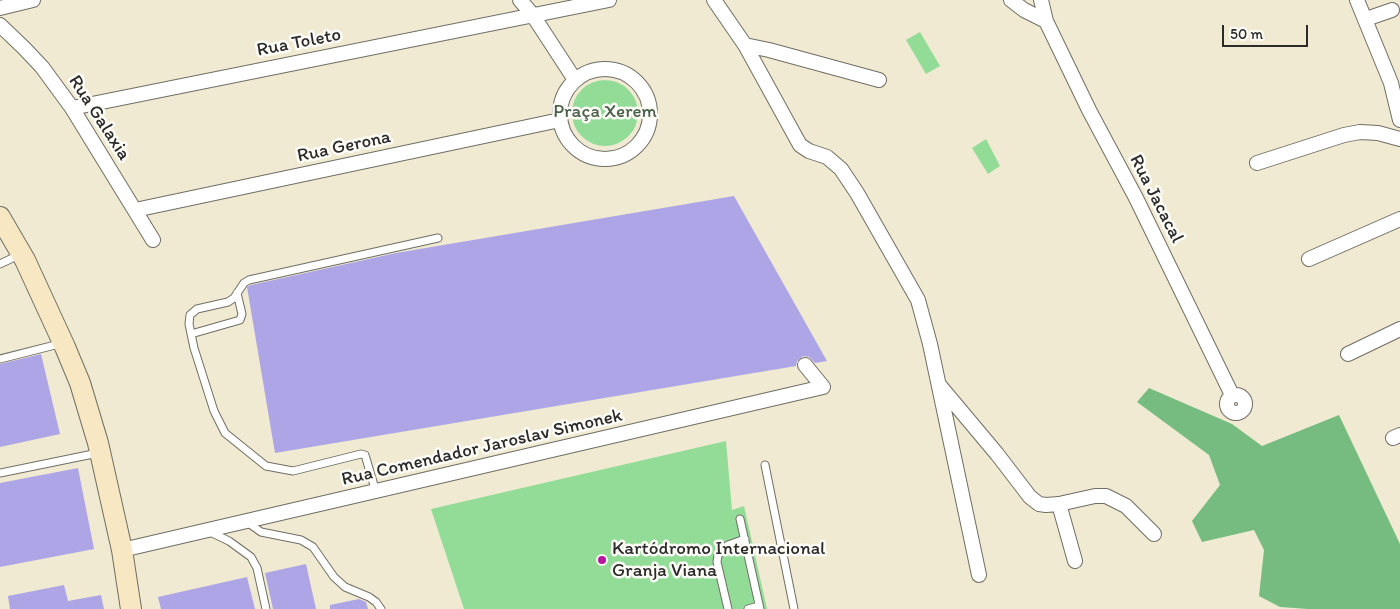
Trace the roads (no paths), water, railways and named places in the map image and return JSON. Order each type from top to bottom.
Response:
[{"type":"street","points":[[0,8],[33,0]]},
{"type":"street","points":[[520,0],[532,14],[575,80]]},
{"type":"street","name":"Rua Toleto","points":[[72,108],[609,0]]},
{"type":"street","points":[[714,0],[744,45],[800,145],[809,152],[827,157],[841,169],[918,300],[930,344],[980,575]]},
{"type":"street","points":[[1011,0],[1024,10],[1046,21]]},
{"type":"street","name":"Rua Jacacal","points":[[1041,0],[1046,21],[1089,110],[1136,198],[1232,395]]},
{"type":"street","points":[[1357,0],[1391,83],[1400,120]]},
{"type":"street","points":[[1366,19],[1395,8]]},
{"type":"street","name":"Rua Galaxia","points":[[0,26],[42,68],[72,108],[153,240]]},
{"type":"street","points":[[744,45],[879,80]]},
{"type":"street","points":[[602,69],[617,70],[631,77],[642,87],[648,100],[650,115],[648,130],[640,143],[629,153],[614,158],[600,159],[585,155],[573,146],[564,134],[560,120],[560,105],[565,91],[575,80],[588,72],[602,69]]},
{"type":"street","name":"Rua Gerona","points":[[135,210],[560,120]]},
{"type":"street","points":[[1258,163],[1344,135],[1360,132],[1378,133],[1400,139]]},
{"type":"street","points":[[0,217],[21,253],[80,383],[100,452],[122,550],[131,609]]},
{"type":"street","points":[[1309,259],[1400,219]]},
{"type":"street","points":[[1348,354],[1400,329]]},
{"type":"street","name":"Rua Comendador Jaroslav Simonek","points":[[122,550],[823,387],[805,365]]},
{"type":"street","points":[[939,385],[997,454],[1030,498],[1046,506],[1095,496],[1106,496],[1126,506],[1154,534]]},
{"type":"street","points":[[1059,504],[1076,561]]},
{"type":"lane","points":[[376,492],[366,455],[360,454],[293,471],[266,466],[225,433],[214,411],[194,348],[188,324],[190,315],[197,309],[228,302],[234,298],[244,283],[250,280],[438,238]]},
{"type":"lane","points":[[0,264],[21,253]]},
{"type":"lane","points":[[191,334],[240,320],[242,314],[236,293]]},
{"type":"lane","points":[[0,359],[63,343]]},
{"type":"lane","points":[[0,473],[100,452]]},
{"type":"lane","points":[[765,465],[794,609]]},
{"type":"lane","points":[[740,519],[759,608],[748,609]]},
{"type":"lane","points":[[246,522],[261,532],[301,540],[312,547],[334,577],[346,587],[369,596],[381,609]]},
{"type":"lane","points":[[207,531],[229,541],[251,557],[257,568],[266,609]]},
{"type":"lane","points":[[728,609],[717,562],[718,555],[728,545],[744,539]]},
{"type":"place","name":"Kartódromo Internacional Granja Viana","points":[[602,560]]},
{"type":"park label","name":"Praça Xerem","points":[[605,112]]}]
